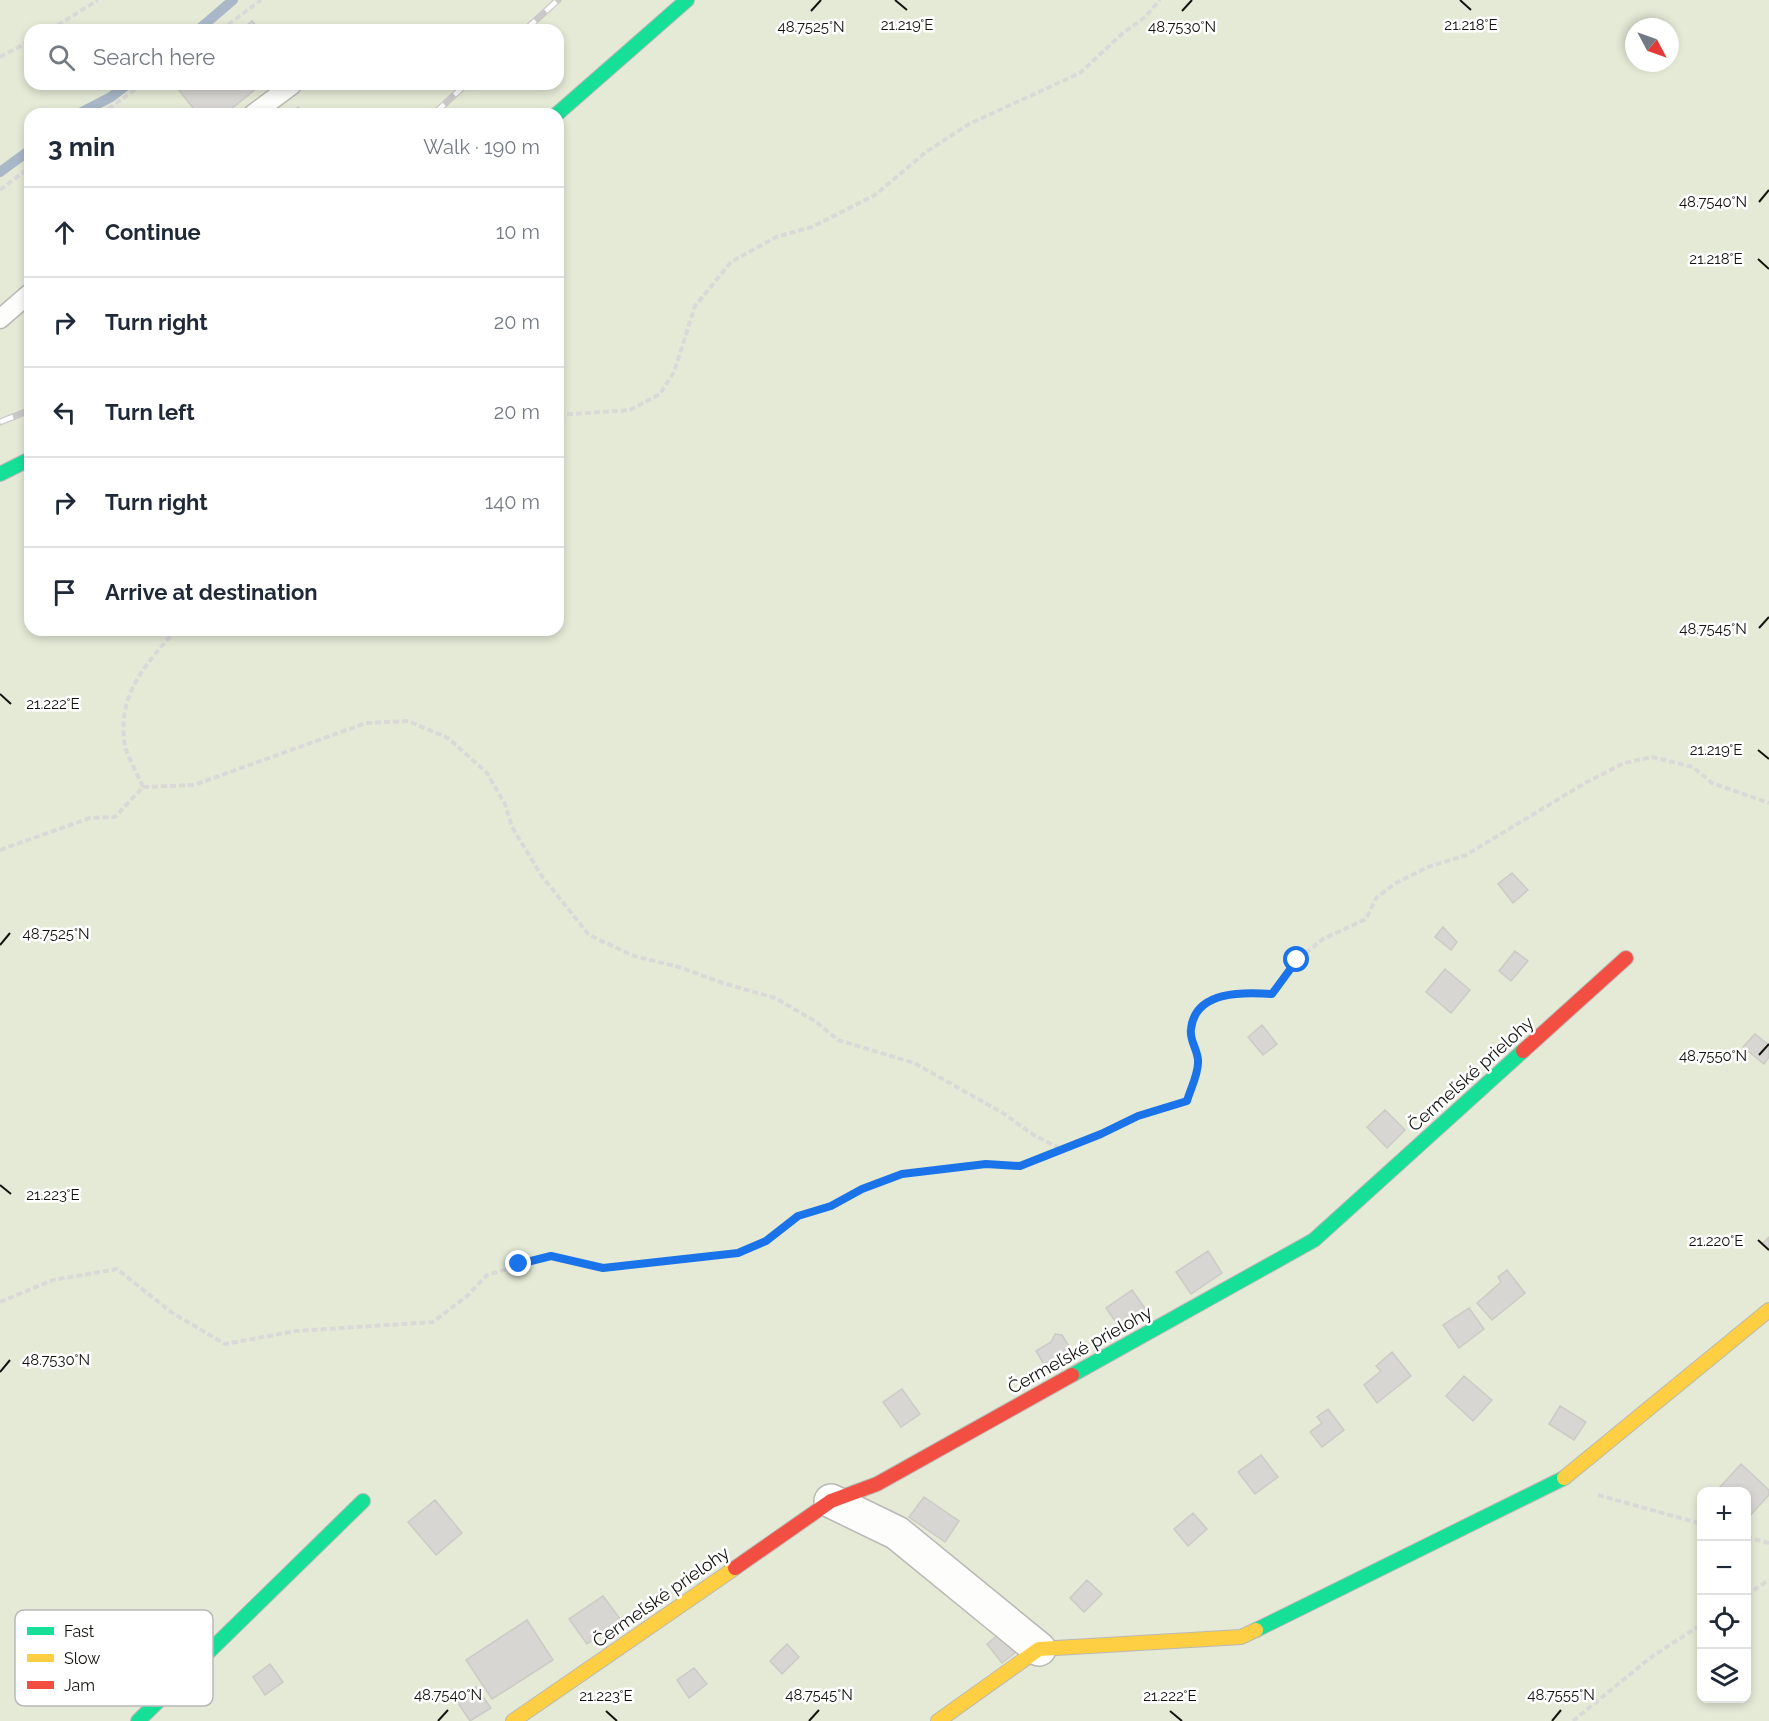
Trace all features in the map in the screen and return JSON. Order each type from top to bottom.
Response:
[{"type":"street","points":[[564,108],[687,0]]},
{"type":"street","points":[[0,474],[24,462]]},
{"type":"street","name":"Čermeľské prielohy","points":[[513,1721],[831,1501],[877,1484],[1314,1240],[1626,958]]},
{"type":"street","points":[[938,1721],[1039,1649],[1241,1637],[1558,1483],[1769,1310]]},
{"type":"street","points":[[213,1648],[363,1501]]},
{"type":"street","points":[[831,1501],[897,1533],[1039,1649]]},
{"type":"street","points":[[138,1721],[153,1706]]},
{"type":"lane","points":[[261,108],[284,90]]},
{"type":"lane","points":[[0,319],[24,298]]},
{"type":"path","points":[[60,24],[98,0]]},
{"type":"path","points":[[229,24],[261,0]]},
{"type":"path","points":[[564,415],[630,410],[660,394],[674,372],[695,306],[731,262],[776,237],[812,227],[875,195],[926,152],[969,124],[1080,73],[1145,17],[1160,0]]},
{"type":"path","points":[[0,57],[24,44]]},
{"type":"path","points":[[109,108],[135,90]]},
{"type":"path","points":[[0,190],[24,172]]},
{"type":"path","points":[[143,786],[124,741],[125,701],[144,666],[171,636]]},
{"type":"path","points":[[0,850],[90,818],[116,817],[143,786],[194,785],[366,723],[408,721],[448,738],[487,772],[505,804],[512,827],[541,875],[589,935],[634,956],[679,967],[723,984],[775,998],[815,1021],[838,1040],[914,1063],[1061,1149]]},
{"type":"path","points":[[0,1302],[53,1280],[117,1269],[171,1312],[225,1344],[296,1331],[434,1322],[467,1296],[487,1275],[551,1256],[603,1268],[738,1253],[766,1241],[798,1216],[831,1206],[862,1189],[902,1174],[986,1164],[1020,1166],[1138,1116],[1187,1101],[1198,1060],[1190,1030],[1193,1017],[1209,1002],[1224,994],[1241,992],[1272,994],[1297,960],[1323,939],[1365,919],[1376,898],[1396,883],[1413,877],[1428,867],[1466,855],[1585,783],[1624,763],[1652,756],[1693,767],[1712,783],[1769,803]]},
{"type":"path","points":[[1558,1483],[1697,1523]]},
{"type":"path","points":[[1751,1538],[1769,1543]]},
{"type":"path","points":[[1751,1592],[1769,1580]]},
{"type":"path","points":[[1573,1721],[1650,1658],[1697,1627]]},
{"type":"green space","points":[[0,0],[1769,0],[1769,1721],[0,1721]]},
{"type":"building","points":[[179,90],[255,90],[232,108],[193,108]]},
{"type":"building","points":[[1512,873],[1528,890],[1513,903],[1498,884]]},
{"type":"building","points":[[1443,927],[1457,942],[1451,950],[1435,937]]},
{"type":"building","points":[[1515,951],[1528,961],[1511,981],[1499,971]]},
{"type":"building","points":[[1445,969],[1470,990],[1451,1013],[1426,992]]},
{"type":"building","points":[[1262,1025],[1277,1044],[1263,1055],[1248,1037]]},
{"type":"building","points":[[1755,1034],[1769,1045],[1769,1057],[1764,1064],[1743,1047]]},
{"type":"building","points":[[1385,1110],[1405,1130],[1387,1148],[1367,1127]]},
{"type":"building","points":[[1769,1237],[1769,1251],[1762,1244]]},
{"type":"building","points":[[1208,1251],[1222,1273],[1191,1294],[1176,1272]]},
{"type":"building","points":[[1507,1270],[1525,1293],[1492,1320],[1477,1303],[1501,1282],[1498,1277]]},
{"type":"building","points":[[1132,1290],[1147,1311],[1121,1330],[1106,1308]]},
{"type":"building","points":[[1469,1308],[1484,1329],[1459,1348],[1443,1325]]},
{"type":"building","points":[[1055,1334],[1062,1335],[1075,1356],[1048,1371],[1036,1351],[1051,1342]]},
{"type":"building","points":[[1392,1352],[1411,1376],[1377,1403],[1364,1385],[1381,1371],[1376,1366]]},
{"type":"building","points":[[1464,1376],[1492,1400],[1473,1421],[1446,1396]]},
{"type":"building","points":[[902,1389],[920,1414],[901,1427],[883,1402]]},
{"type":"building","points":[[1560,1406],[1586,1422],[1574,1440],[1549,1424]]},
{"type":"building","points":[[1328,1409],[1344,1430],[1322,1447],[1310,1432],[1322,1423],[1317,1417]]},
{"type":"building","points":[[1261,1455],[1278,1477],[1255,1494],[1238,1472]]},
{"type":"building","points":[[1741,1464],[1769,1490],[1769,1495],[1751,1515],[1751,1487],[1720,1487]]},
{"type":"building","points":[[924,1497],[959,1521],[945,1542],[909,1517]]},
{"type":"building","points":[[435,1500],[462,1533],[436,1555],[408,1522]]},
{"type":"building","points":[[1193,1513],[1207,1529],[1188,1546],[1174,1529]]},
{"type":"building","points":[[1087,1580],[1102,1594],[1084,1612],[1070,1598]]},
{"type":"building","points":[[603,1596],[621,1620],[587,1644],[569,1619]]},
{"type":"building","points":[[527,1620],[553,1660],[492,1699],[466,1660]]},
{"type":"building","points":[[1005,1629],[1021,1648],[1002,1663],[987,1644]]},
{"type":"building","points":[[787,1644],[799,1657],[782,1674],[770,1661]]},
{"type":"building","points":[[270,1664],[283,1682],[265,1695],[253,1677]]},
{"type":"building","points":[[694,1668],[707,1684],[689,1698],[677,1680]]},
{"type":"building","points":[[476,1687],[491,1708],[470,1721],[456,1700]]},
{"type":"waterway","points":[[205,24],[233,0]]},
{"type":"waterway","points":[[90,108],[120,90]]},
{"type":"waterway","points":[[0,172],[24,154]]},
{"type":"railway","points":[[532,24],[558,0]]},
{"type":"railway","points":[[440,108],[460,90]]},
{"type":"railway","points":[[0,422],[24,412]]},
{"type":"traffic: fast","points":[[564,108],[687,0]]},
{"type":"traffic: fast","points":[[0,474],[24,462]]},
{"type":"traffic: fast","points":[[1072,1375],[1314,1240],[1523,1051]]},
{"type":"traffic: fast","points":[[1256,1630],[1564,1478]]},
{"type":"traffic: fast","points":[[213,1648],[363,1501]]},
{"type":"traffic: fast","points":[[138,1721],[153,1706]]},
{"type":"traffic: slow","points":[[1564,1478],[1769,1310]]},
{"type":"traffic: slow","points":[[513,1721],[735,1568]]},
{"type":"traffic: slow","points":[[938,1721],[1039,1649],[1241,1637],[1256,1630]]},
{"type":"traffic: jam","points":[[1523,1051],[1626,958]]},
{"type":"traffic: jam","points":[[735,1568],[831,1501],[877,1484],[1072,1375]]},
{"type":"route","points":[[519,1264],[551,1256],[603,1268],[738,1253],[766,1241],[798,1216],[831,1206],[862,1189],[902,1174],[986,1164],[1020,1166],[1043,1158],[1138,1116],[1187,1101],[1198,1060],[1190,1030],[1193,1017],[1209,1002],[1224,994],[1241,992],[1272,994],[1297,960]]}]
